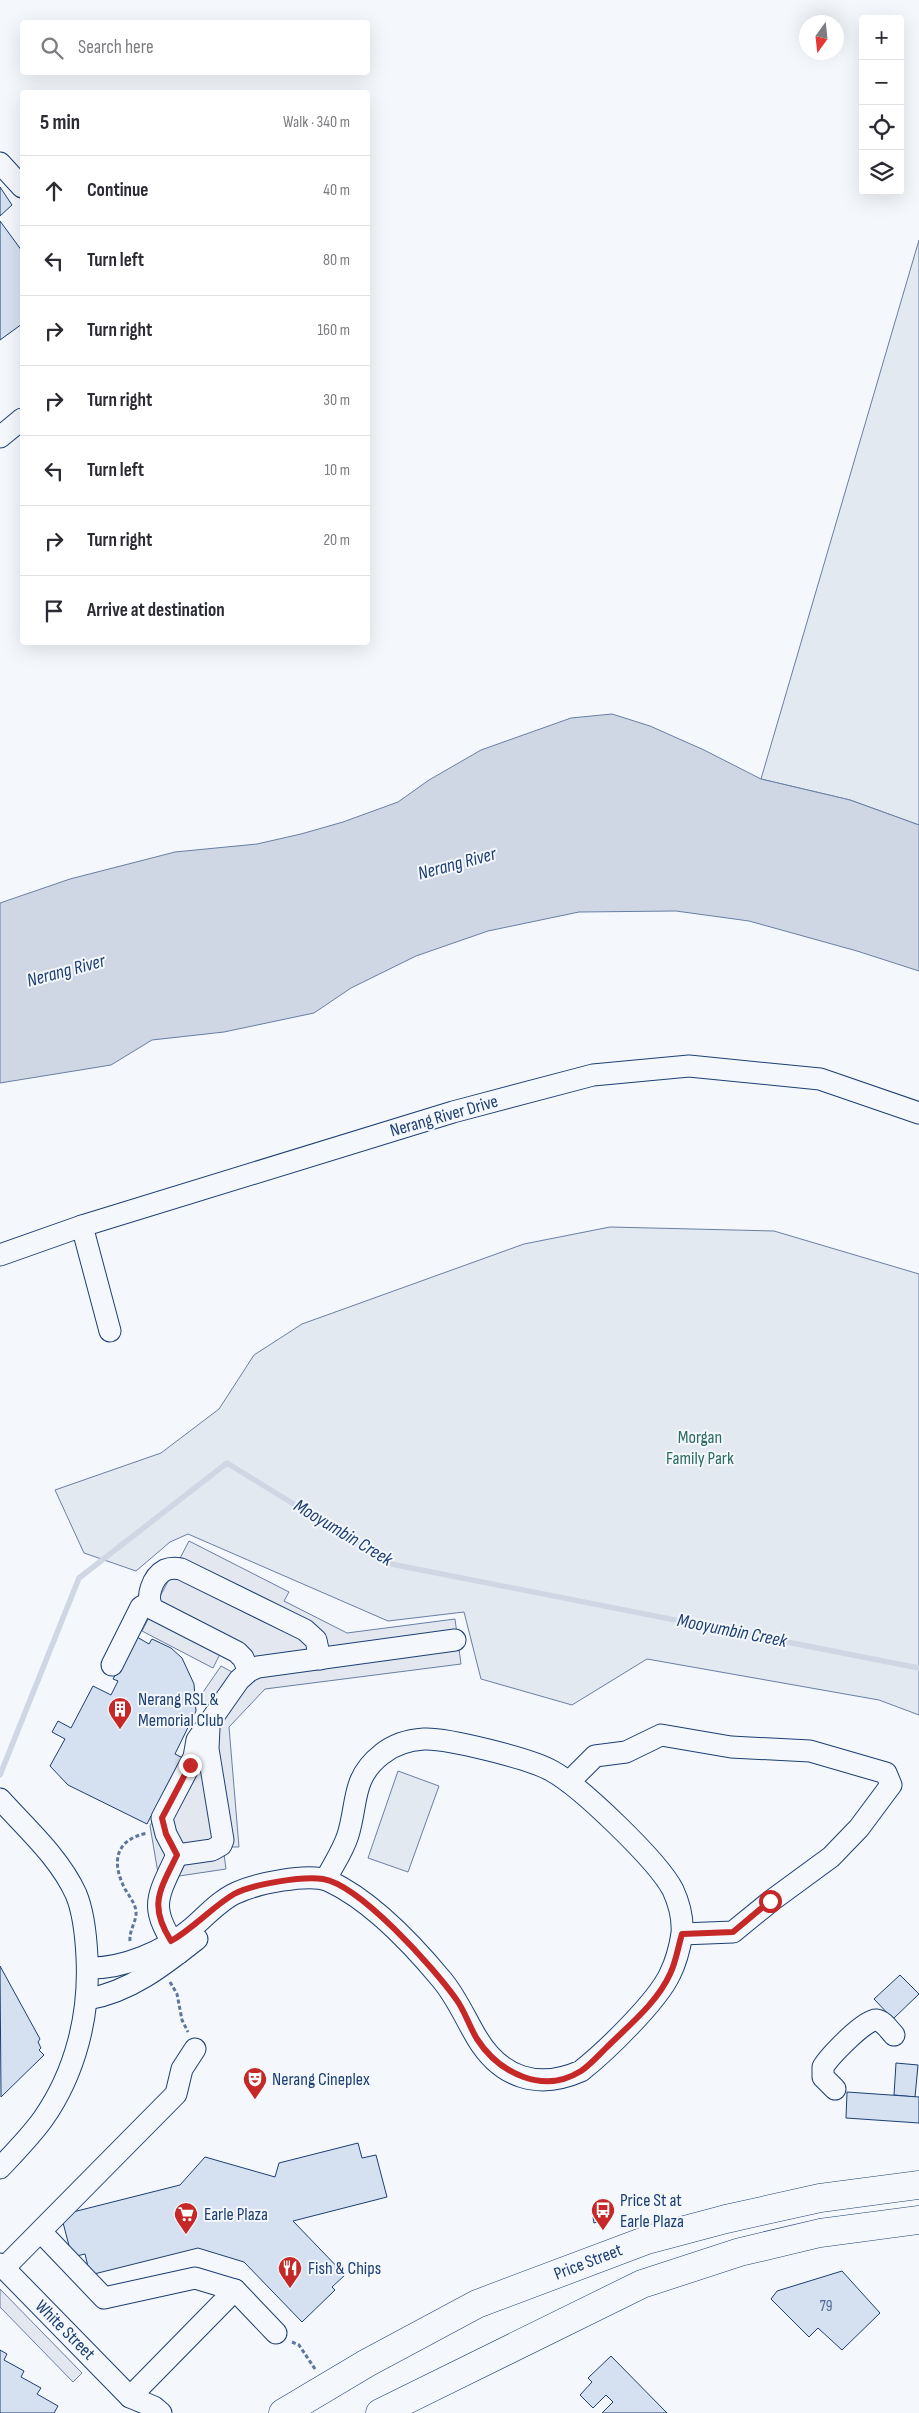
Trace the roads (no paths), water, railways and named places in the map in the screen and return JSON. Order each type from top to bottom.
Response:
[{"type":"main road","points":[[820,2198],[863,2179],[919,2172]]},
{"type":"main road","name":"Price Street","points":[[283,2413],[367,2363],[477,2304],[647,2240],[726,2218],[820,2198],[919,2185]]},
{"type":"main road","points":[[380,2413],[642,2284],[740,2252],[820,2233],[918,2221]]},
{"type":"street","points":[[0,163],[20,185]]},
{"type":"street","points":[[0,437],[20,421]]},
{"type":"street","name":"Nerang River Drive","points":[[0,1255],[82,1226],[453,1112],[593,1075],[689,1066],[820,1079],[919,1113]]},
{"type":"street","points":[[82,1226],[110,1331]]},
{"type":"street","points":[[148,1603],[148,1596],[159,1575],[166,1570],[181,1569],[311,1634],[316,1640],[320,1659]]},
{"type":"street","points":[[112,1665],[141,1607],[148,1603]]},
{"type":"street","points":[[148,1603],[160,1613],[237,1652],[243,1658],[249,1672]]},
{"type":"street","points":[[177,1855],[165,1830],[162,1818],[194,1757],[197,1740],[239,1680],[249,1672],[258,1667],[455,1640]]},
{"type":"street","points":[[177,1855],[212,1850],[221,1845],[222,1835],[208,1749],[210,1723]]},
{"type":"street","points":[[569,1782],[595,1756],[626,1752],[661,1735],[731,1747],[810,1751],[886,1774],[891,1785],[859,1828],[832,1857],[770,1901],[733,1932],[682,1934]]},
{"type":"street","points":[[88,2000],[104,1996],[146,1977],[187,1932],[235,1893],[307,1878],[326,1879],[349,1891],[372,1908],[441,1979],[458,2001],[478,2039],[488,2053],[505,2068],[518,2076],[532,2080],[566,2078],[581,2071],[592,2062],[650,2004],[670,1974],[682,1934],[681,1913],[673,1890],[662,1873],[569,1782],[533,1762],[426,1739],[398,1745],[382,1753],[360,1780],[355,1793],[348,1835],[326,1879]]},
{"type":"street","points":[[183,1777],[194,1775],[214,1780]]},
{"type":"street","points":[[0,1800],[49,1852],[77,1895],[86,1932],[88,1968],[88,2000],[72,2064],[57,2098],[42,2120],[0,2168]]},
{"type":"street","points":[[175,1947],[157,1910],[157,1898],[177,1855]]},
{"type":"street","points":[[88,1968],[103,1968],[138,1960],[175,1947]]},
{"type":"street","points":[[835,2089],[823,2077],[823,2067],[864,2024],[873,2020],[880,2021],[894,2035]]},
{"type":"street","points":[[2,2266],[41,2232],[176,2094],[182,2069],[195,2049]]},
{"type":"street","points":[[41,2232],[104,2298],[195,2278],[235,2290],[276,2333]]},
{"type":"street","name":"White Street","points":[[2,2266],[133,2405],[154,2407],[160,2413]]},
{"type":"street","points":[[133,2405],[235,2290]]},
{"type":"water","name":"Nerang River","points":[[612,714],[650,726],[704,750],[761,779],[850,800],[919,825],[919,971],[857,951],[749,921],[676,911],[579,912],[488,931],[416,956],[351,988],[314,1013],[224,1032],[152,1040],[111,1065],[0,1083],[0,903],[70,879],[175,852],[257,844],[343,822],[398,802],[429,780],[481,750],[571,718]]},
{"type":"waterway","name":"Mooyumbin Creek","points":[[0,1775],[79,1578],[227,1463],[391,1564],[919,1668]]},
{"type":"place","name":"Nerang RSL & Memorial Club","points":[[120,1730]]},
{"type":"place","name":"Nerang Cineplex","points":[[255,2100]]},
{"type":"place","name":"Price St at Earle Plaza","points":[[603,2231]]},
{"type":"place","name":"Earle Plaza","points":[[186,2235]]},
{"type":"place","name":"Fish & Chips","points":[[290,2289]]},
{"type":"park label","name":"Morgan Family Park","points":[[700,1447]]}]
